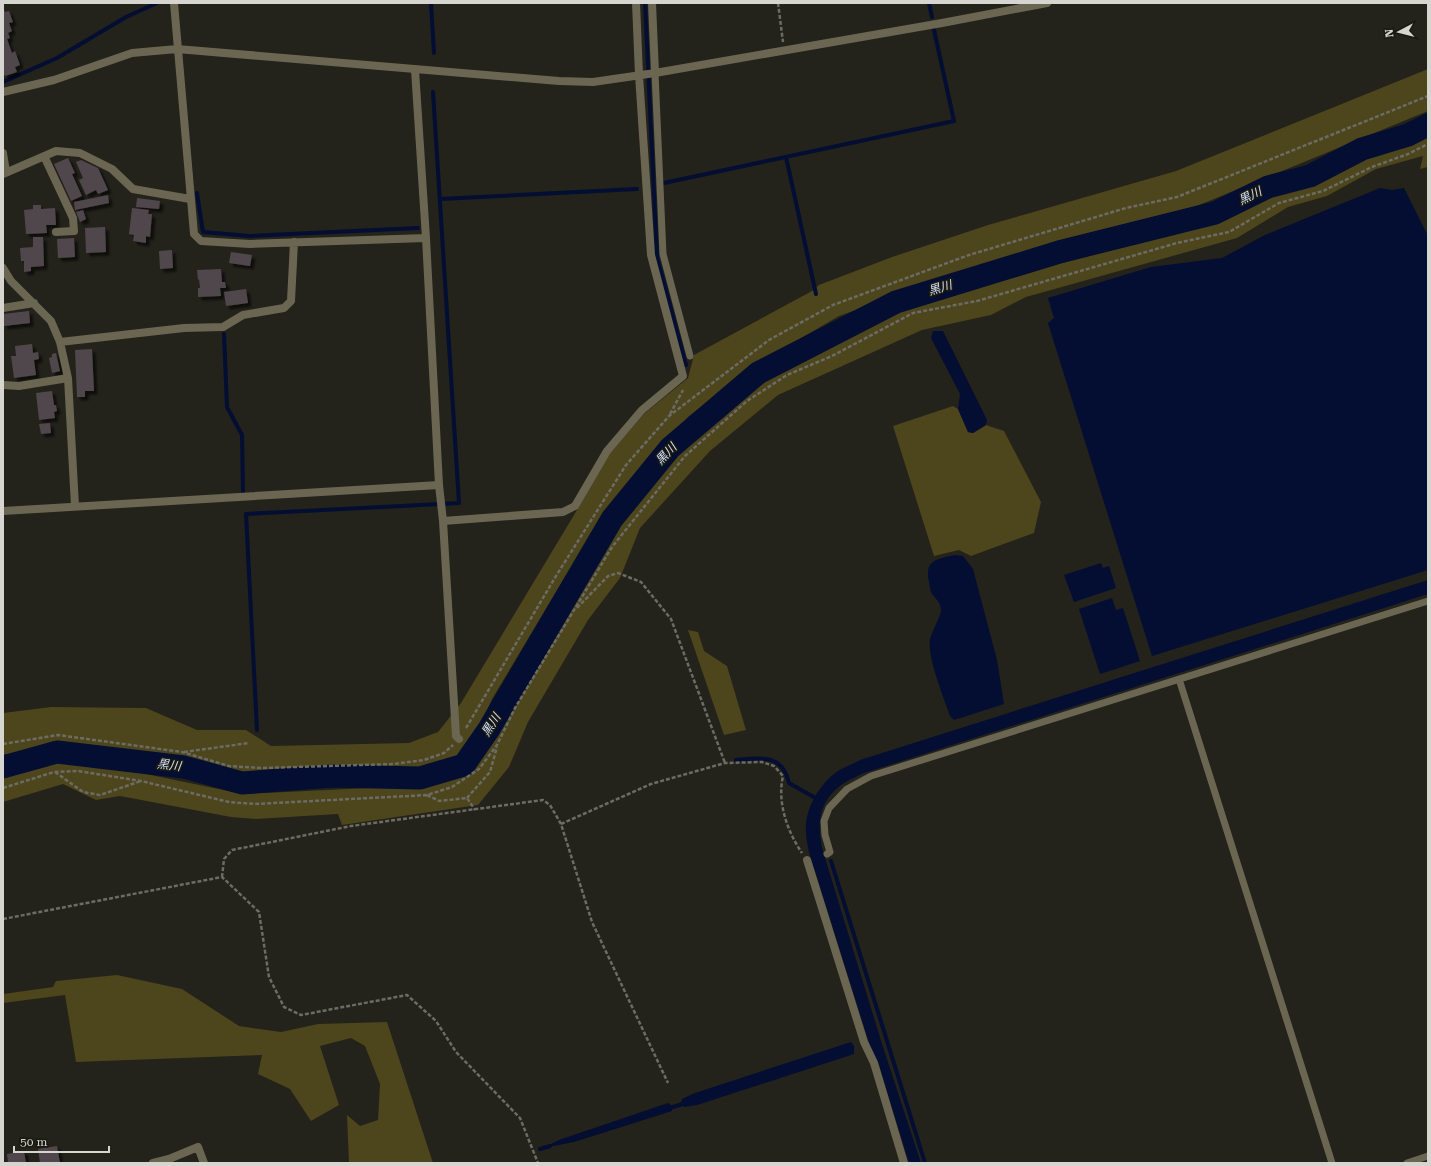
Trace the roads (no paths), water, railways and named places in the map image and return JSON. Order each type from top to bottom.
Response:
[{"type":"street","points":[[174,3],[190,199],[194,234],[201,241],[250,244],[426,238]]},
{"type":"street","points":[[443,520],[563,512],[574,506],[607,451],[642,410],[683,376],[651,255],[639,76],[636,3]]},
{"type":"street","points":[[652,3],[655,73]]},
{"type":"street","points":[[3,92],[54,80],[132,53],[177,49],[437,72],[593,82],[639,76],[942,23],[1046,3]]},
{"type":"street","points":[[415,70],[426,238],[439,485],[442,504],[456,736],[459,739]]},
{"type":"street","points":[[3,153],[4,173],[56,152],[80,154],[112,169],[133,189],[190,199]]},
{"type":"street","points":[[44,156],[73,218],[74,231],[56,232]]},
{"type":"street","points":[[60,342],[184,328],[223,327],[243,315],[284,308],[291,301],[294,242]]},
{"type":"street","points":[[3,268],[11,281],[51,321],[60,342],[68,378],[75,506]]},
{"type":"street","points":[[3,308],[34,303]]},
{"type":"street","points":[[3,385],[19,386],[68,378]]},
{"type":"street","points":[[3,510],[439,485]]},
{"type":"street","points":[[807,860],[864,1042],[874,1063],[904,1163]]},
{"type":"street","points":[[153,1163],[169,1159],[198,1147],[204,1163]]},
{"type":"lane","points":[[655,73],[663,254],[690,356]]},
{"type":"lane","points":[[827,854],[830,852],[825,835],[824,821],[829,808],[847,789],[871,776],[1428,601]]},
{"type":"lane","points":[[1179,679],[1332,1163]]},
{"type":"lane","points":[[1407,1163],[1428,1156]]},
{"type":"water","points":[[1380,188],[1392,190],[1404,188],[1428,236],[1428,570],[1152,656],[1048,323],[1054,318],[1048,298],[1151,267],[1222,258],[1265,235]]},
{"type":"water","points":[[933,331],[943,331],[987,420],[986,425],[973,433],[968,432],[958,409],[960,394],[931,338]]},
{"type":"water","points":[[955,555],[963,556],[973,569],[997,660],[1004,704],[954,720],[950,716],[933,667],[931,656],[930,639],[940,616],[941,608],[931,591],[928,569],[933,562]]},
{"type":"water","points":[[1101,563],[1103,568],[1109,566],[1116,588],[1074,602],[1064,575]]},
{"type":"water","points":[[1428,580],[1428,594],[864,773],[844,783],[829,797],[820,820],[820,838],[822,848],[882,1044],[921,1163],[909,1163],[878,1062],[871,1049],[809,852],[806,835],[807,815],[814,798],[831,776],[843,768],[860,760]]},
{"type":"water","points":[[1112,598],[1116,610],[1123,608],[1140,661],[1100,674],[1079,609]]},
{"type":"water","points":[[851,1042],[854,1046],[854,1054],[697,1105],[684,1107],[681,1104],[682,1099],[695,1093]]},
{"type":"water","points":[[668,1103],[672,1106],[672,1111],[574,1142],[543,1148],[559,1140]]},
{"type":"waterway","points":[[3,82],[57,58],[126,17],[157,3]]},
{"type":"waterway","points":[[431,3],[434,53]]},
{"type":"waterway","points":[[645,3],[657,257],[686,365]]},
{"type":"waterway","points":[[929,3],[932,17]]},
{"type":"waterway","points":[[664,183],[954,121],[934,30]]},
{"type":"waterway","points":[[257,730],[246,514],[459,503],[433,92]]},
{"type":"waterway","name":"黒川","points":[[3,767],[57,752],[184,767],[242,783],[333,776],[420,778],[464,765],[489,729],[612,519],[670,448],[758,373],[896,302],[1059,252],[1215,213],[1268,187],[1310,176],[1362,149],[1408,135],[1428,125]]},
{"type":"waterway","points":[[786,157],[816,294]]},
{"type":"waterway","points":[[440,199],[637,189]]},
{"type":"waterway","points":[[197,193],[203,232],[249,236],[418,228]]},
{"type":"waterway","points":[[224,334],[227,407],[242,435],[243,491]]},
{"type":"waterway","points":[[736,760],[761,758],[775,762],[781,766],[786,773],[789,783],[819,800]]},
{"type":"waterway","points":[[831,861],[925,1163]]},
{"type":"waterway","points":[[667,1109],[685,1103]]},
{"type":"waterway","points":[[540,1149],[550,1146]]}]
